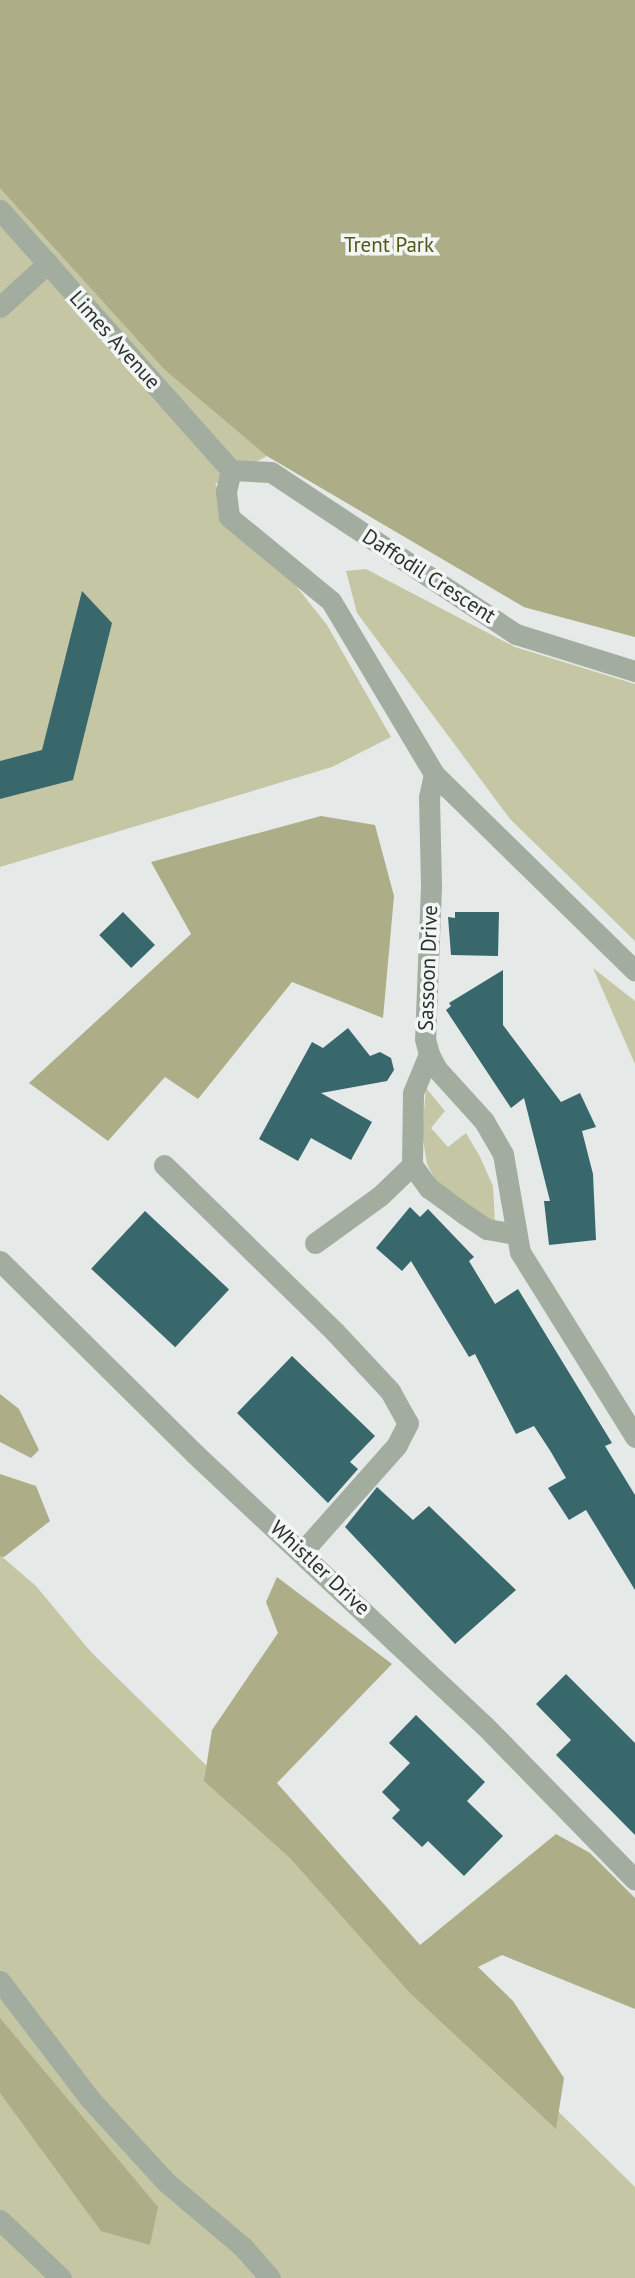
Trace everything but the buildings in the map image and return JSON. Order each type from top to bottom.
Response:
[{"type":"street","name":"Limes Avenue","points":[[0,210],[231,470]]},
{"type":"street","points":[[0,307],[48,263]]},
{"type":"street","points":[[231,470],[226,492],[229,517],[331,601],[429,766],[635,971]]},
{"type":"street","name":"Daffodil Crescent","points":[[231,470],[271,472],[516,634],[635,671]]},
{"type":"street","name":"Sassoon Drive","points":[[429,766],[431,886],[425,1039],[429,1054],[436,1068],[484,1121],[503,1154],[520,1252],[635,1437]]},
{"type":"street","points":[[429,1054],[413,1093],[412,1165],[429,1188],[487,1229],[516,1234]]},
{"type":"street","points":[[164,1165],[335,1332],[390,1391],[408,1423],[397,1445],[303,1551]]},
{"type":"street","points":[[315,1243],[380,1196],[412,1165]]},
{"type":"street","name":"Whistler Drive","points":[[0,1261],[194,1453],[303,1551],[484,1725],[635,1880]]},
{"type":"street","points":[[0,1981],[90,2099],[166,2182],[243,2247],[270,2278]]},
{"type":"street","points":[[0,2220],[61,2278]]},
{"type":"green space","name":"Trent Park","points":[[0,0],[635,0],[635,637],[524,607],[267,456],[215,484],[327,625],[391,737],[332,767],[0,867]]},
{"type":"green space","name":"Trent Park","points":[[0,0],[635,0],[635,637],[524,607],[267,456],[165,370],[0,188]]},
{"type":"green space","points":[[366,569],[515,647],[635,684],[635,941],[510,819],[357,613],[346,571]]},
{"type":"green space","points":[[321,816],[375,825],[394,896],[383,1018],[292,982],[198,1099],[165,1077],[108,1141],[29,1083],[191,934],[151,862]]},
{"type":"green space","points":[[593,968],[635,1001],[635,1064]]},
{"type":"green space","points":[[426,1088],[445,1111],[431,1128],[448,1147],[466,1133],[480,1157],[493,1186],[495,1224],[438,1185],[427,1164],[422,1134]]},
{"type":"green space","points":[[0,1394],[19,1409],[39,1450],[31,1458],[0,1442]]},
{"type":"green space","points":[[0,1474],[36,1486],[50,1521],[4,1557],[0,1556]]},
{"type":"green space","points":[[0,1555],[36,1586],[90,1651],[635,2187],[635,2278],[0,2278]]},
{"type":"green space","points":[[277,1577],[392,1664],[277,1783],[420,1945],[556,1834],[590,1853],[635,1898],[635,2009],[502,1955],[478,1967],[513,2001],[564,2078],[556,2129],[410,1993],[290,1858],[204,1781],[212,1730],[278,1633],[266,1602]]},
{"type":"green space","points":[[0,2018],[158,2207],[150,2245],[101,2231],[0,2093]]}]
